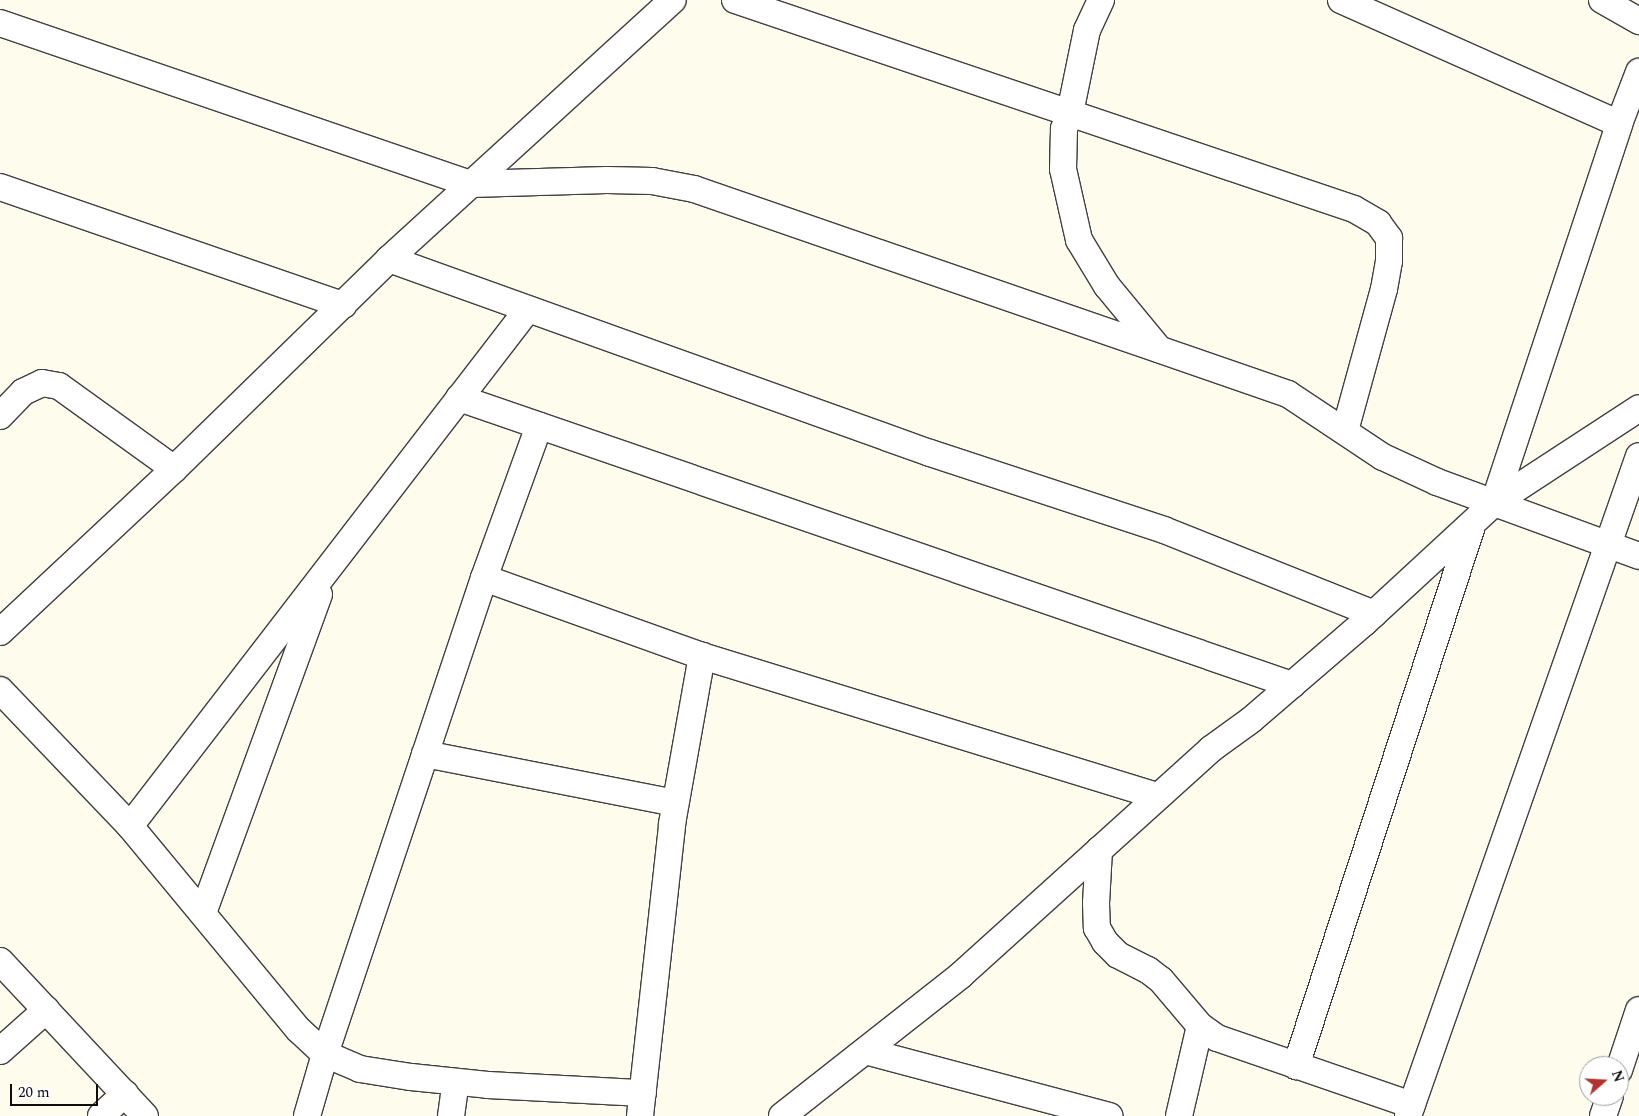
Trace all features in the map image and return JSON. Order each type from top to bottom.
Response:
[{"type":"street","points":[[735,0],[1354,209],[1378,223],[1389,238],[1389,261],[1384,289],[1344,431]]},
{"type":"street","points":[[1101,0],[1087,30],[1070,113],[1064,129],[1063,169],[1079,240],[1107,286],[1159,349]]},
{"type":"street","points":[[1341,0],[1619,124]]},
{"type":"street","points":[[1602,0],[1639,21]]},
{"type":"street","points":[[0,632],[174,469],[389,259],[664,2]]},
{"type":"street","points":[[0,23],[471,184],[625,180],[652,181],[694,189],[1288,394],[1383,457],[1437,482],[1639,556]]},
{"type":"street","points":[[1494,502],[1619,124],[1639,72]]},
{"type":"street","points":[[0,187],[343,305]]},
{"type":"street","points":[[389,259],[930,453],[1164,530],[1374,614]]},
{"type":"street","points":[[130,826],[528,309]]},
{"type":"street","points":[[0,416],[23,392],[42,384],[58,386],[174,469]]},
{"type":"street","points":[[459,398],[1292,685]]},
{"type":"street","points":[[782,1116],[961,975],[1211,748],[1251,720],[1374,614],[1494,502],[1639,408]]},
{"type":"street","points":[[307,1116],[325,1054],[484,578],[539,426]]},
{"type":"street","points":[[1099,850],[1096,903],[1097,928],[1105,942],[1118,955],[1148,970],[1161,980],[1200,1026],[1217,1038],[1296,1066],[1410,1111],[1639,456]]},
{"type":"street","points":[[1296,1066],[1473,523]]},
{"type":"street","points":[[203,913],[328,570]]},
{"type":"street","points":[[484,578],[702,656],[1158,796]]},
{"type":"street","points":[[0,690],[130,826],[299,1030],[325,1054],[360,1069],[641,1104],[675,803],[702,656]]},
{"type":"street","points":[[425,754],[675,803]]},
{"type":"street","points":[[0,961],[145,1116]]},
{"type":"street","points":[[0,1051],[46,1010]]},
{"type":"street","points":[[1624,1056],[1639,1010]]},
{"type":"street","points":[[1179,1116],[1200,1026]]},
{"type":"street","points":[[865,1051],[1110,1116]]},
{"type":"street","points":[[451,1116],[456,1082]]},
{"type":"street","points":[[101,1116],[125,1094]]}]
